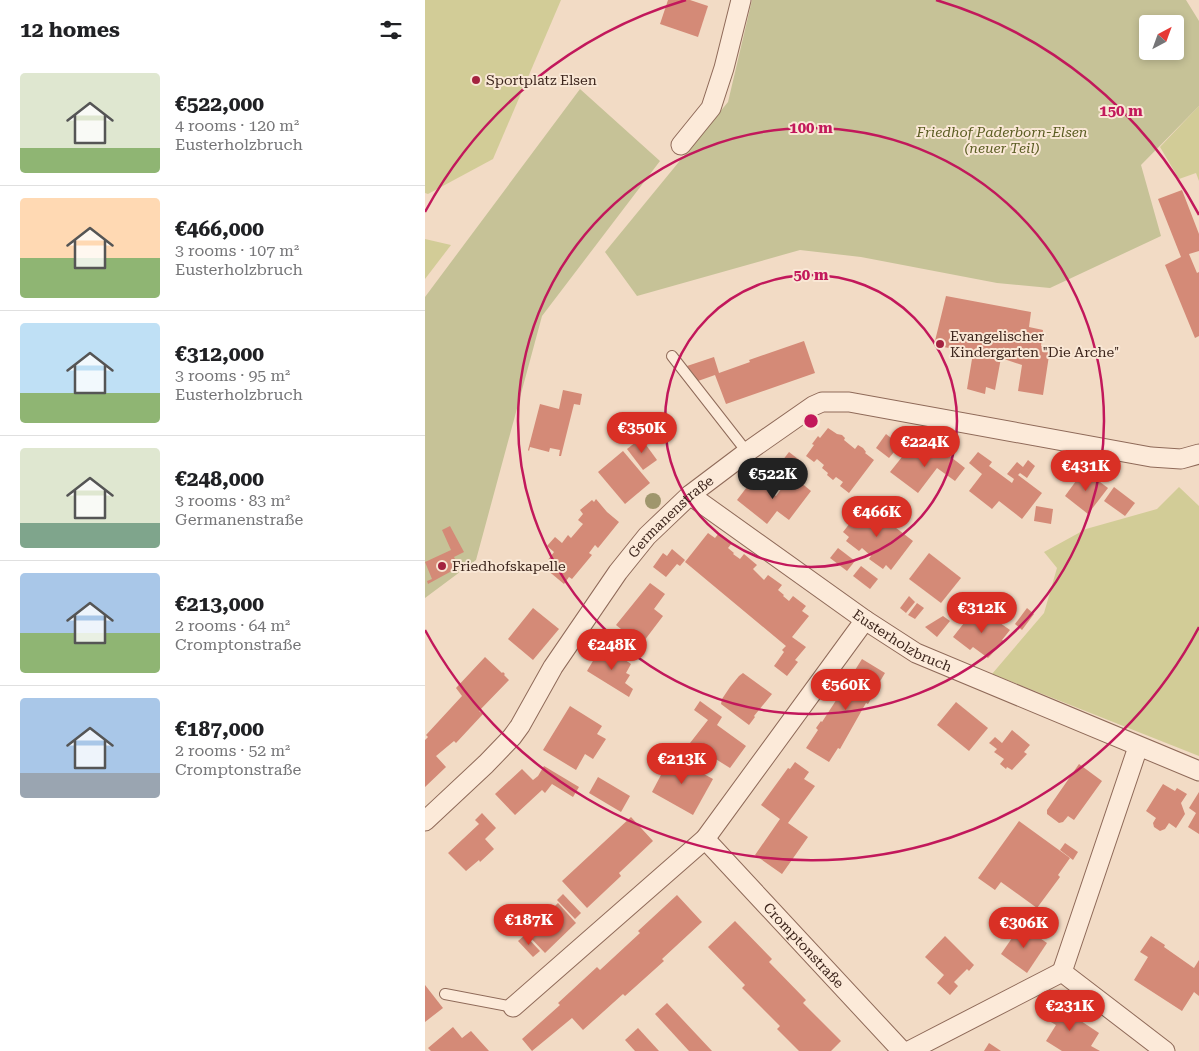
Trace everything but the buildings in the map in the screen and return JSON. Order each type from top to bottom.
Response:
[{"type":"street","points":[[681,145],[711,108],[724,68],[741,0]]},
{"type":"street","name":"Germanenstraße","points":[[425,820],[486,764],[520,726],[553,667],[618,572],[647,536],[690,495],[813,406],[831,401],[849,402],[1151,457],[1181,459],[1199,454]]},
{"type":"street","name":"Eusterholzbruch","points":[[690,495],[865,620],[916,653],[1199,771]]},
{"type":"street","points":[[513,1006],[705,839],[865,620]]},
{"type":"street","points":[[909,1051],[1062,972],[1138,746]]},
{"type":"street","name":"Cromptonstraße","points":[[705,839],[902,1051]]},
{"type":"street","points":[[1062,972],[1165,1051]]},
{"type":"lane","points":[[672,356],[747,452]]},
{"type":"lane","points":[[445,994],[513,1006]]},
{"type":"shaded area","name":"Sportplatz Elsen","points":[[425,0],[561,0],[493,159],[428,194],[425,193]]},
{"type":"shaded area","points":[[1199,106],[1199,181],[1196,173],[1179,179],[1160,147]]},
{"type":"shaded area","points":[[425,239],[451,245],[425,279]]},
{"type":"shaded area","points":[[1179,487],[1199,506],[1199,756],[992,674],[1044,613],[1057,568],[1044,552],[1086,529],[1157,509]]},
{"type":"green space","name":"Friedhof Paderborn-Elsen (neuer Teil)","points":[[752,0],[1186,0],[1199,21],[1199,106],[1141,165],[1161,236],[1050,288],[997,283],[861,257],[800,250],[637,296],[605,252],[728,102]]},
{"type":"green space","points":[[580,89],[660,161],[542,316],[476,560],[425,598],[425,297]]},
{"type":"place","name":"Sportplatz Elsen","points":[[476,80]]},
{"type":"place","name":"Evangelischer Kindergarten \"Die Arche\"","points":[[940,344]]},
{"type":"place","name":"Friedhofskapelle","points":[[442,566]]}]
